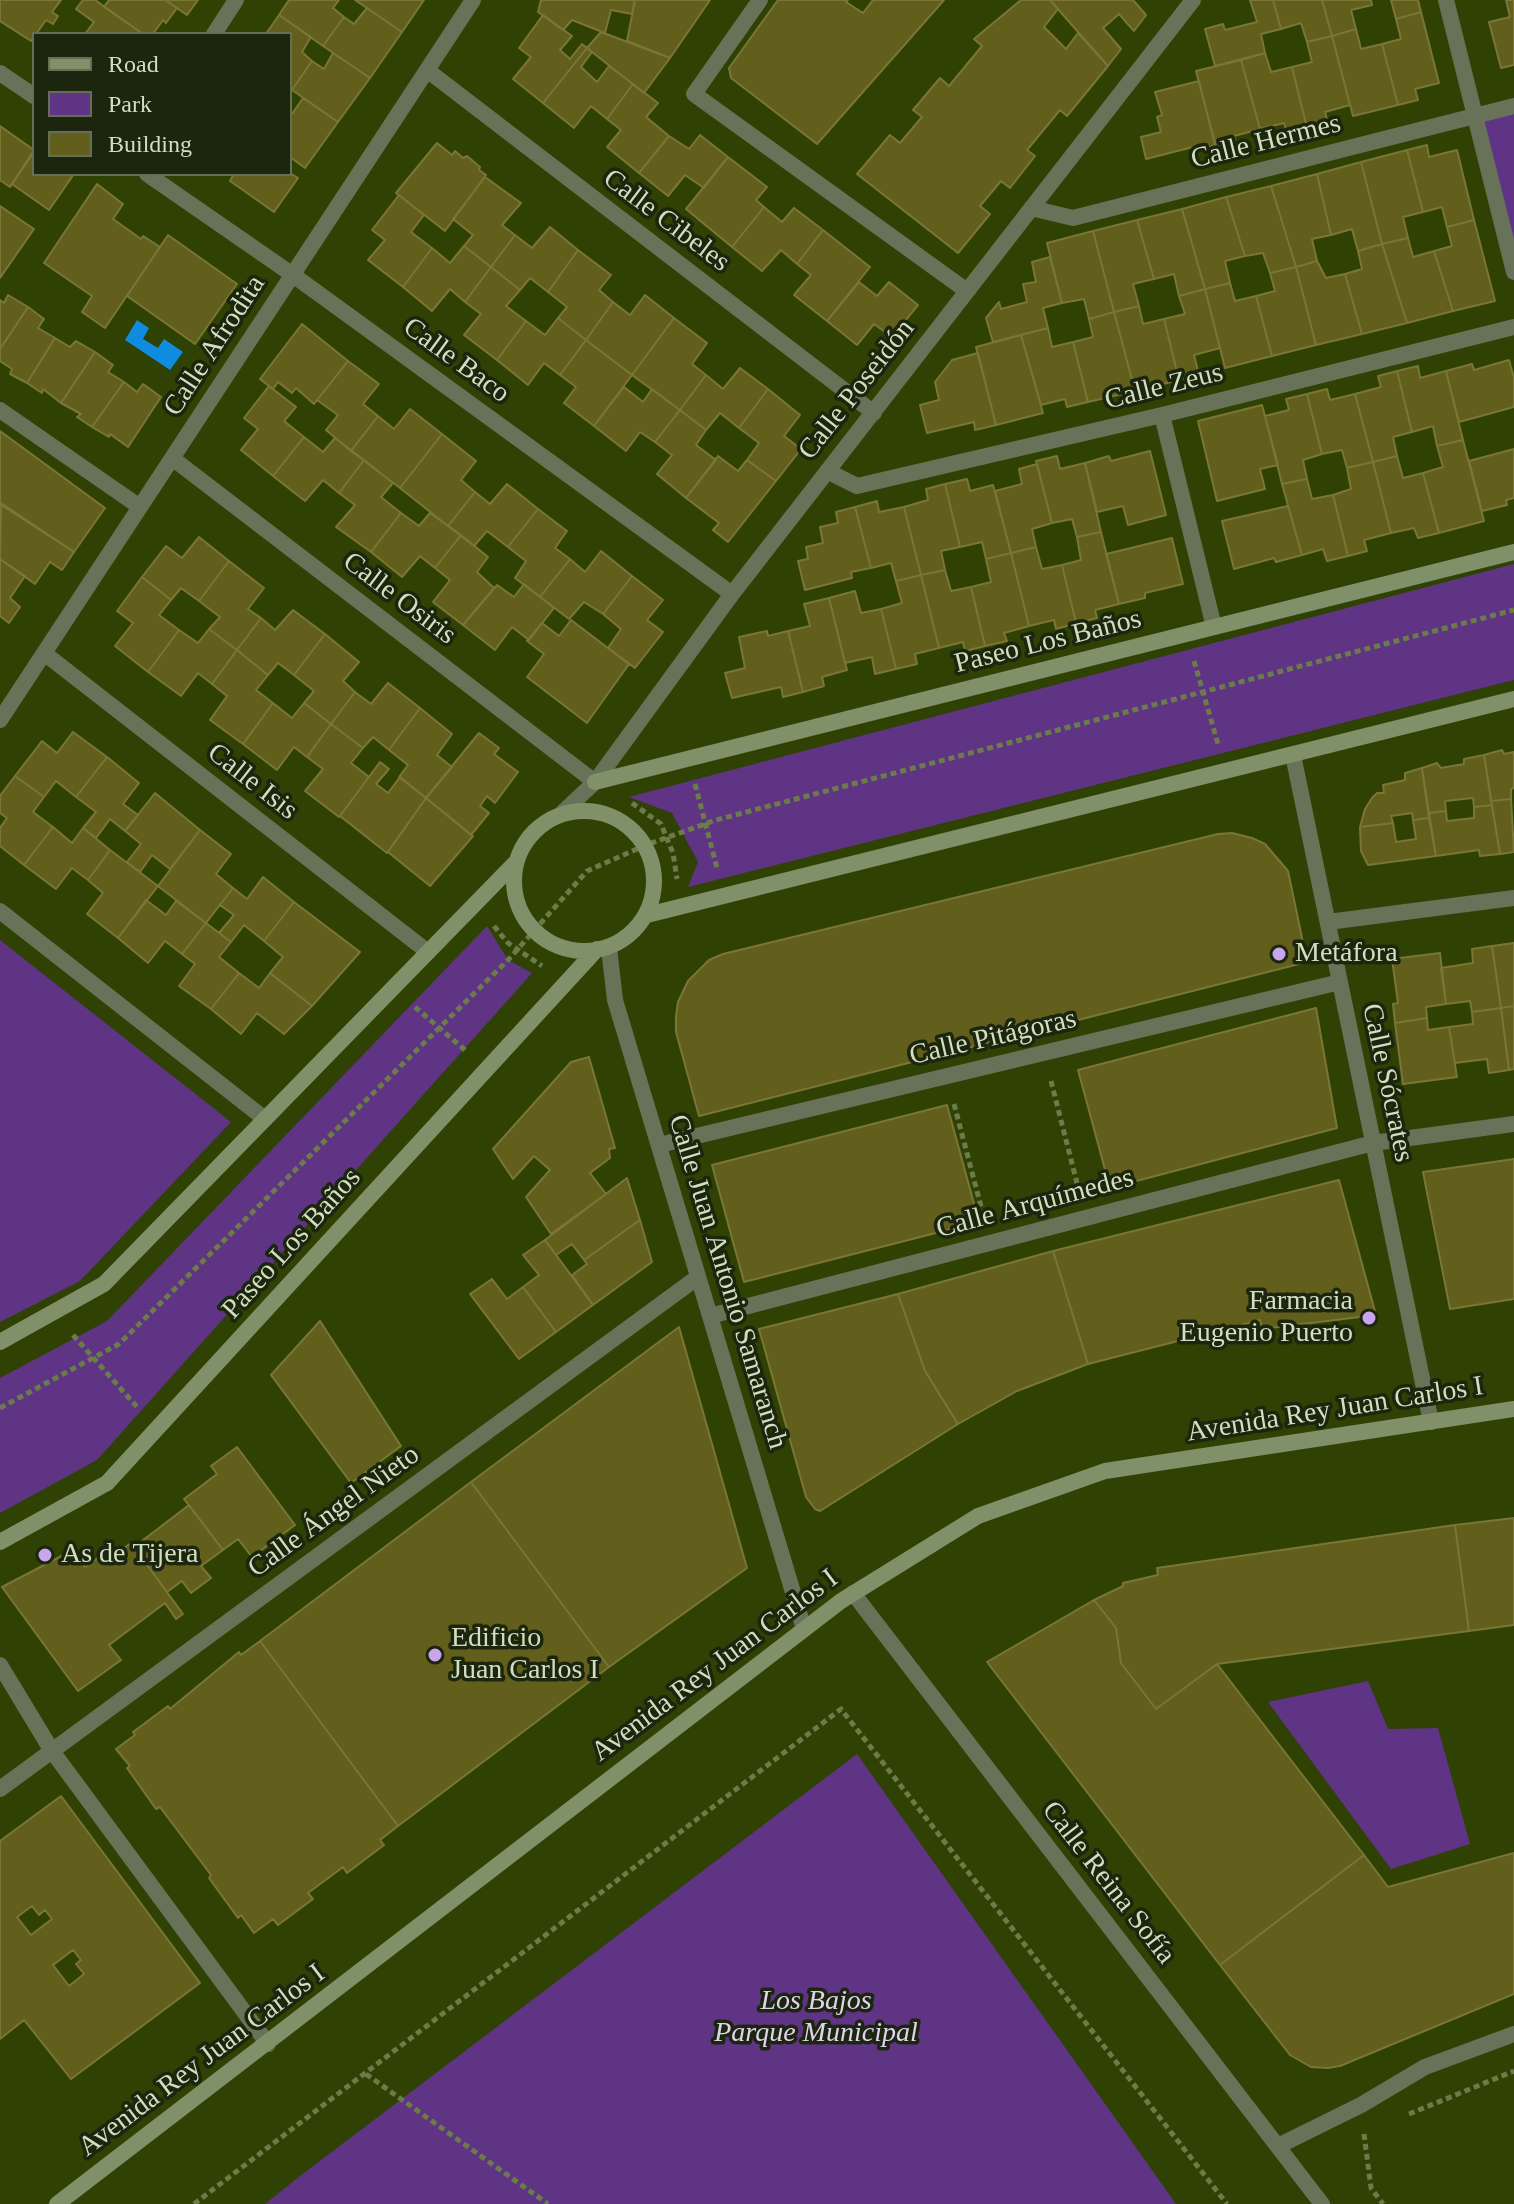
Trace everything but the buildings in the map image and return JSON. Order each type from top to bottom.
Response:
[{"type":"street","points":[[215,32],[236,0]]},
{"type":"street","name":"Calle Afrodita","points":[[0,720],[473,0]]},
{"type":"street","points":[[760,0],[694,94],[967,291]]},
{"type":"street","name":"Calle Poseidón","points":[[563,812],[595,782],[732,594],[1193,0]]},
{"type":"street","points":[[1446,0],[1514,272]]},
{"type":"street","name":"Calle Cibeles","points":[[427,70],[874,413]]},
{"type":"street","points":[[0,73],[32,95]]},
{"type":"street","name":"Calle Hermes","points":[[1031,208],[1073,218],[1514,106]]},
{"type":"street","name":"Calle Baco","points":[[150,176],[293,275],[732,594]]},
{"type":"street","name":"Calle Zeus","points":[[827,471],[857,486],[1162,415],[1514,327]]},
{"type":"street","points":[[0,410],[140,507]]},
{"type":"street","points":[[1162,415],[1214,627]]},
{"type":"street","name":"Calle Osiris","points":[[172,458],[595,782]]},
{"type":"street","name":"Paseo Los Baños","points":[[595,782],[1514,552]]},
{"type":"street","name":"Calle Isis","points":[[44,653],[428,952]]},
{"type":"street","points":[[0,1342],[104,1284],[514,864],[524,842],[533,832],[542,823],[563,812],[588,809],[629,824],[646,845],[656,882],[647,915],[1514,699]]},
{"type":"street","name":"Calle Sócrates","points":[[1293,755],[1431,1422]]},
{"type":"street","points":[[514,864],[513,888],[522,916],[541,937],[579,952],[603,949]]},
{"type":"street","points":[[1328,922],[1514,898]]},
{"type":"street","points":[[0,911],[265,1119]]},
{"type":"street","name":"Paseo Los Baños","points":[[0,1542],[107,1483],[487,1069],[603,949],[628,937],[647,915]]},
{"type":"street","name":"Calle Juan Antonio Samaranch","points":[[603,949],[615,1000],[804,1629]]},
{"type":"street","name":"Calle Pitágoras","points":[[659,1145],[1340,982]]},
{"type":"street","name":"Calle Arquímedes","points":[[710,1316],[1373,1143],[1514,1124]]},
{"type":"street","name":"Calle Ángel Nieto","points":[[0,1789],[698,1277]]},
{"type":"street","name":"Avenida Rey Juan Carlos I","points":[[57,2204],[804,1629],[853,1593],[978,1516],[1105,1471],[1514,1409]]},
{"type":"street","name":"Calle Reina Sofía","points":[[853,1593],[1322,2204]]},
{"type":"street","points":[[0,1665],[52,1751],[268,2044]]},
{"type":"street","points":[[1278,2146],[1361,2105],[1425,2067],[1514,2034]]},
{"type":"path","points":[[0,1408],[119,1344],[439,1028],[535,930],[587,871],[705,824],[1514,610]]},
{"type":"path","points":[[1186,634],[1226,771]]},
{"type":"path","points":[[689,760],[724,896]]},
{"type":"path","points":[[488,918],[517,949],[548,972]]},
{"type":"path","points":[[394,988],[487,1069]]},
{"type":"path","points":[[1043,1053],[1082,1200]]},
{"type":"path","points":[[947,1076],[986,1225]]},
{"type":"path","points":[[53,1312],[157,1430]]},
{"type":"path","points":[[194,2204],[841,1709],[1227,2204]]},
{"type":"path","points":[[1405,2115],[1514,2071]]},
{"type":"path","points":[[366,2074],[548,2204]]},
{"type":"path","points":[[1361,2105],[1371,2188],[1383,2204]]},
{"type":"green space","points":[[1514,106],[1514,272],[1475,116]]},
{"type":"green space","points":[[1514,564],[1514,680],[688,887],[698,862],[672,813],[629,797]]},
{"type":"green space","points":[[487,926],[508,960],[532,973],[97,1460],[0,1513],[0,1378],[107,1321]]},
{"type":"green space","points":[[0,940],[231,1122],[80,1281],[0,1322]]},
{"type":"green space","points":[[1368,1681],[1388,1729],[1438,1728],[1470,1844],[1391,1869],[1268,1702]]},
{"type":"green space","name":"Los Bajos Parque Municipal","points":[[857,1754],[1176,2204],[265,2204],[300,2176]]},
{"type":"water","points":[[137,320],[149,328],[143,339],[158,348],[164,339],[183,352],[170,370],[125,340]]},
{"type":"place","name":"Metáfora","points":[[1279,954]]},
{"type":"place","name":"Farmacia Eugenio Puerto","points":[[1369,1318]]},
{"type":"place","name":"As de Tijera","points":[[45,1555]]},
{"type":"place","name":"Edificio Juan Carlos I","points":[[435,1655]]}]
